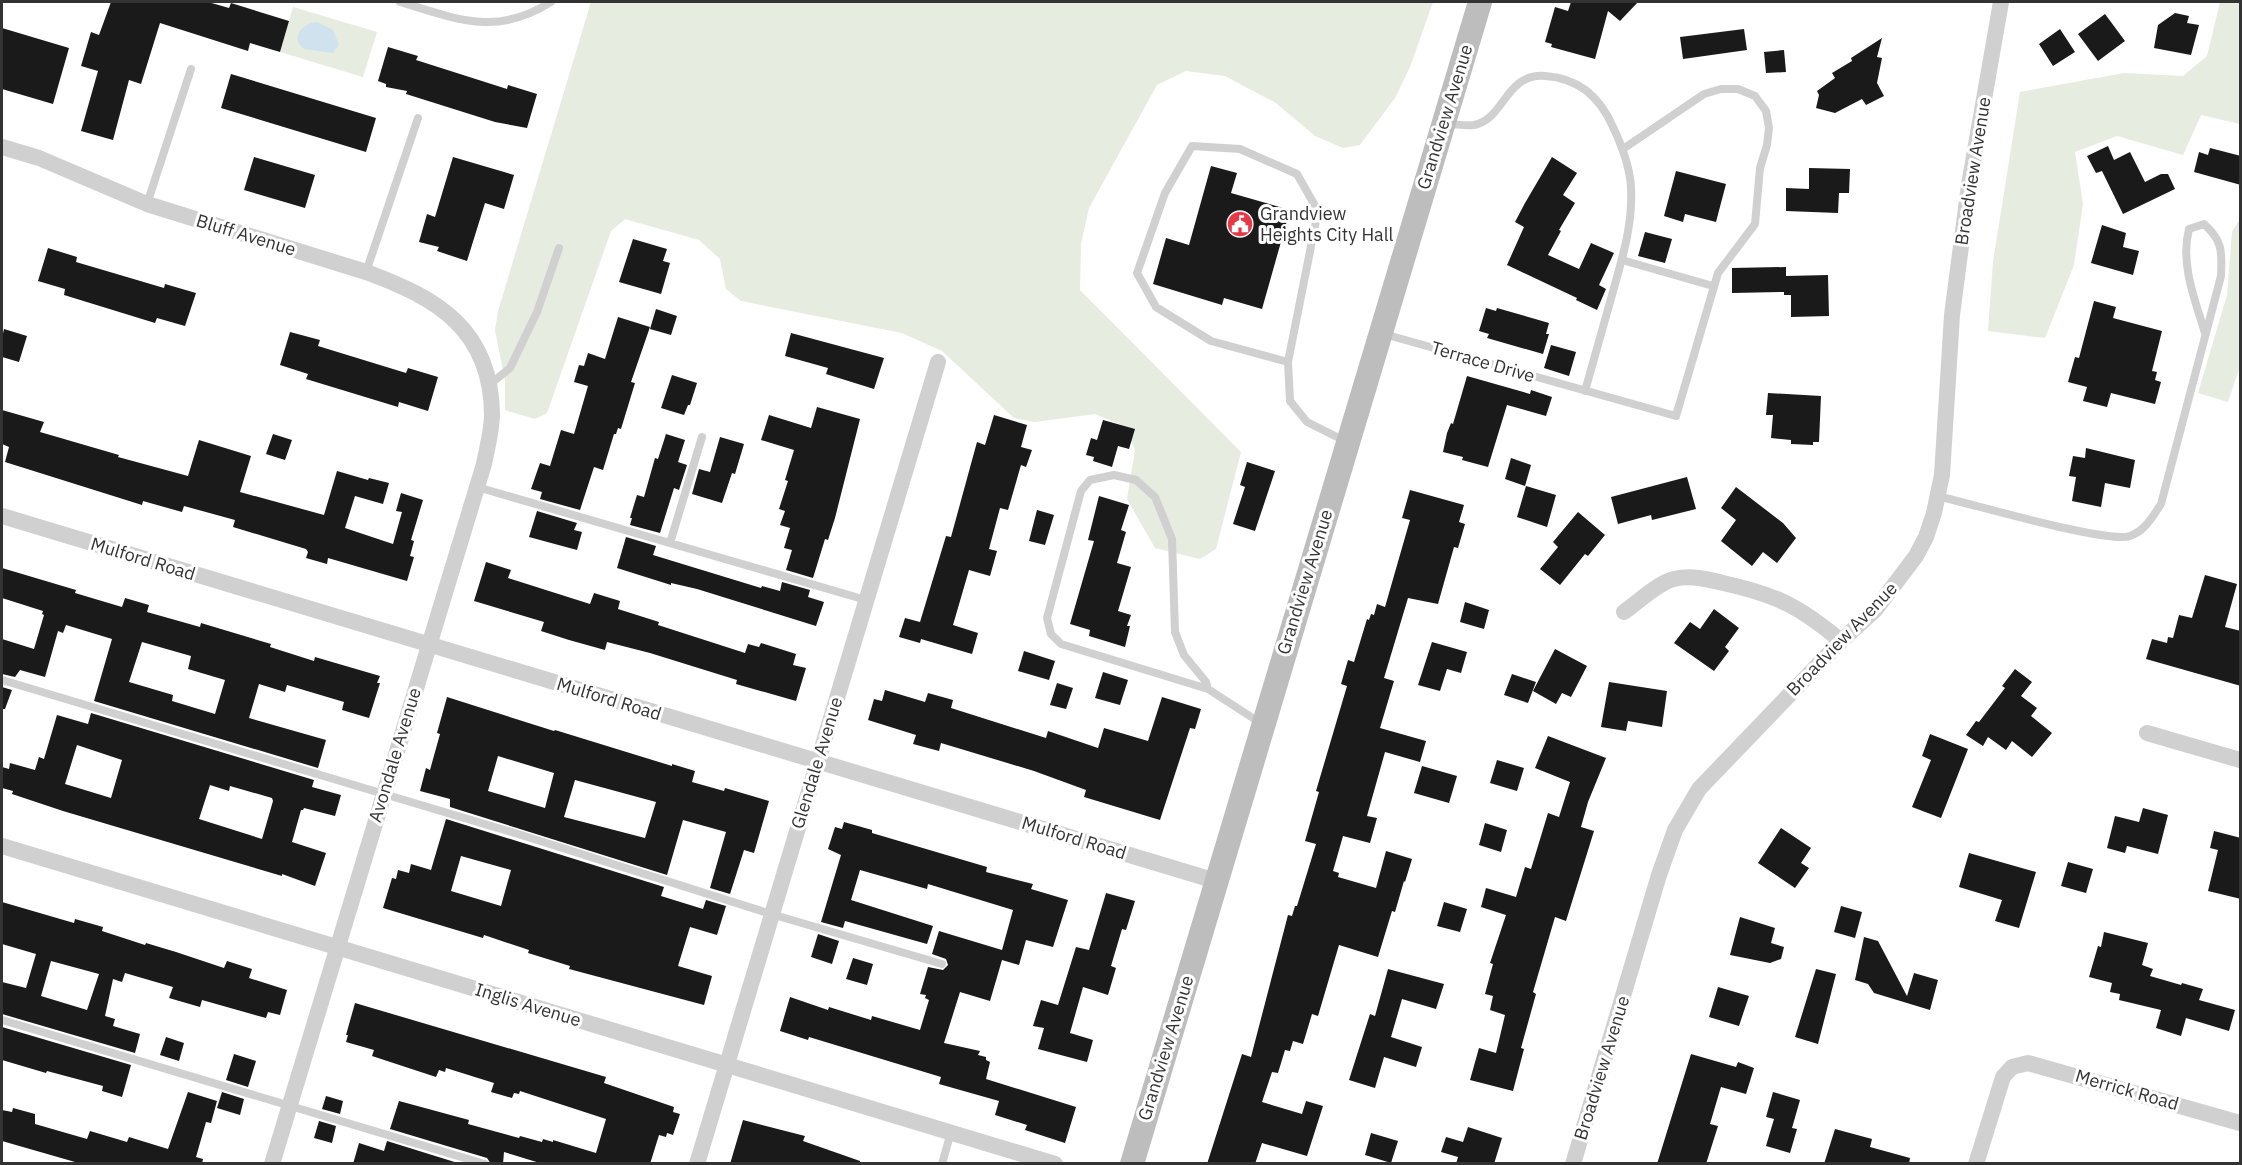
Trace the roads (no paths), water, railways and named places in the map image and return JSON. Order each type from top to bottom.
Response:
[{"type":"main road","name":"Grandview Avenue","points":[[1132,1164],[1480,2]]},
{"type":"street","name":"Broadview Avenue","points":[[1573,1164],[1659,874],[1675,830],[1686,809],[1699,789],[1841,641],[1876,609],[1916,556],[1926,537],[1942,476],[1952,315],[1969,185],[2001,2]]},
{"type":"street","name":"Bluff Avenue","points":[[2,147],[39,158],[147,204],[401,285],[429,299],[455,320],[475,345]]},
{"type":"street","name":"Avondale Avenue","points":[[272,1164],[477,487],[491,428],[492,413],[487,369],[475,345]]},
{"type":"street","name":"Glendale Avenue","points":[[697,1164],[938,363]]},
{"type":"street","name":"Mulford Road","points":[[2,516],[1216,882]]},
{"type":"street","points":[[1624,612],[1671,579],[1695,577],[1755,590],[1785,601],[1812,617],[1841,641]]},
{"type":"street","points":[[2147,733],[2241,760]]},
{"type":"street","name":"Inglis Avenue","points":[[2,846],[1055,1164]]},
{"type":"street","name":"Merrick Road","points":[[1976,1164],[2003,1077],[2012,1067],[2028,1063],[2241,1123]]},
{"type":"lane","points":[[400,2],[465,22],[499,22],[532,14],[551,2]]},
{"type":"lane","points":[[147,204],[191,69]]},
{"type":"lane","points":[[1443,124],[1474,125],[1488,119],[1506,94],[1522,79],[1544,75],[1574,82],[1592,94],[1606,110],[1623,149],[1631,186],[1629,234],[1585,391]]},
{"type":"lane","name":"Terrace Drive","points":[[1380,333],[1676,416],[1718,273],[1755,224],[1760,168],[1769,128],[1766,111],[1755,96],[1738,89],[1721,89],[1704,94],[1623,149]]},
{"type":"lane","points":[[366,272],[418,118]]},
{"type":"lane","points":[[1288,362],[1211,341],[1156,307],[1137,273],[1165,194],[1192,146],[1240,149],[1297,174],[1318,211],[1288,362],[1290,401],[1307,422],[1347,442]]},
{"type":"lane","points":[[1937,496],[2097,535],[2129,537],[2148,524],[2161,504],[2221,276],[2223,251],[2215,233],[2204,224],[2188,229],[2185,242],[2194,299],[2205,333]]},
{"type":"lane","points":[[489,385],[510,368],[537,312],[559,248]]},
{"type":"lane","points":[[1622,260],[1713,286]]},
{"type":"lane","points":[[670,543],[702,437]]},
{"type":"lane","points":[[1208,689],[1206,682],[1184,655],[1175,632],[1172,539],[1155,496],[1136,480],[1114,475],[1090,480],[1081,491],[1047,618],[1051,634],[1061,644],[1208,689],[1263,725]]},
{"type":"lane","points":[[477,487],[866,600]]},
{"type":"lane","points":[[2,680],[942,964]]},
{"type":"lane","points":[[2,1020],[485,1164]]},
{"type":"lane","points":[[942,1164],[951,1132]]},
{"type":"water","points":[[317,22],[333,30],[339,45],[333,53],[304,49],[300,44],[298,35],[300,31],[307,25]]},
{"type":"place","name":"Grandview Heights City Hall","points":[[1240,224]]}]
